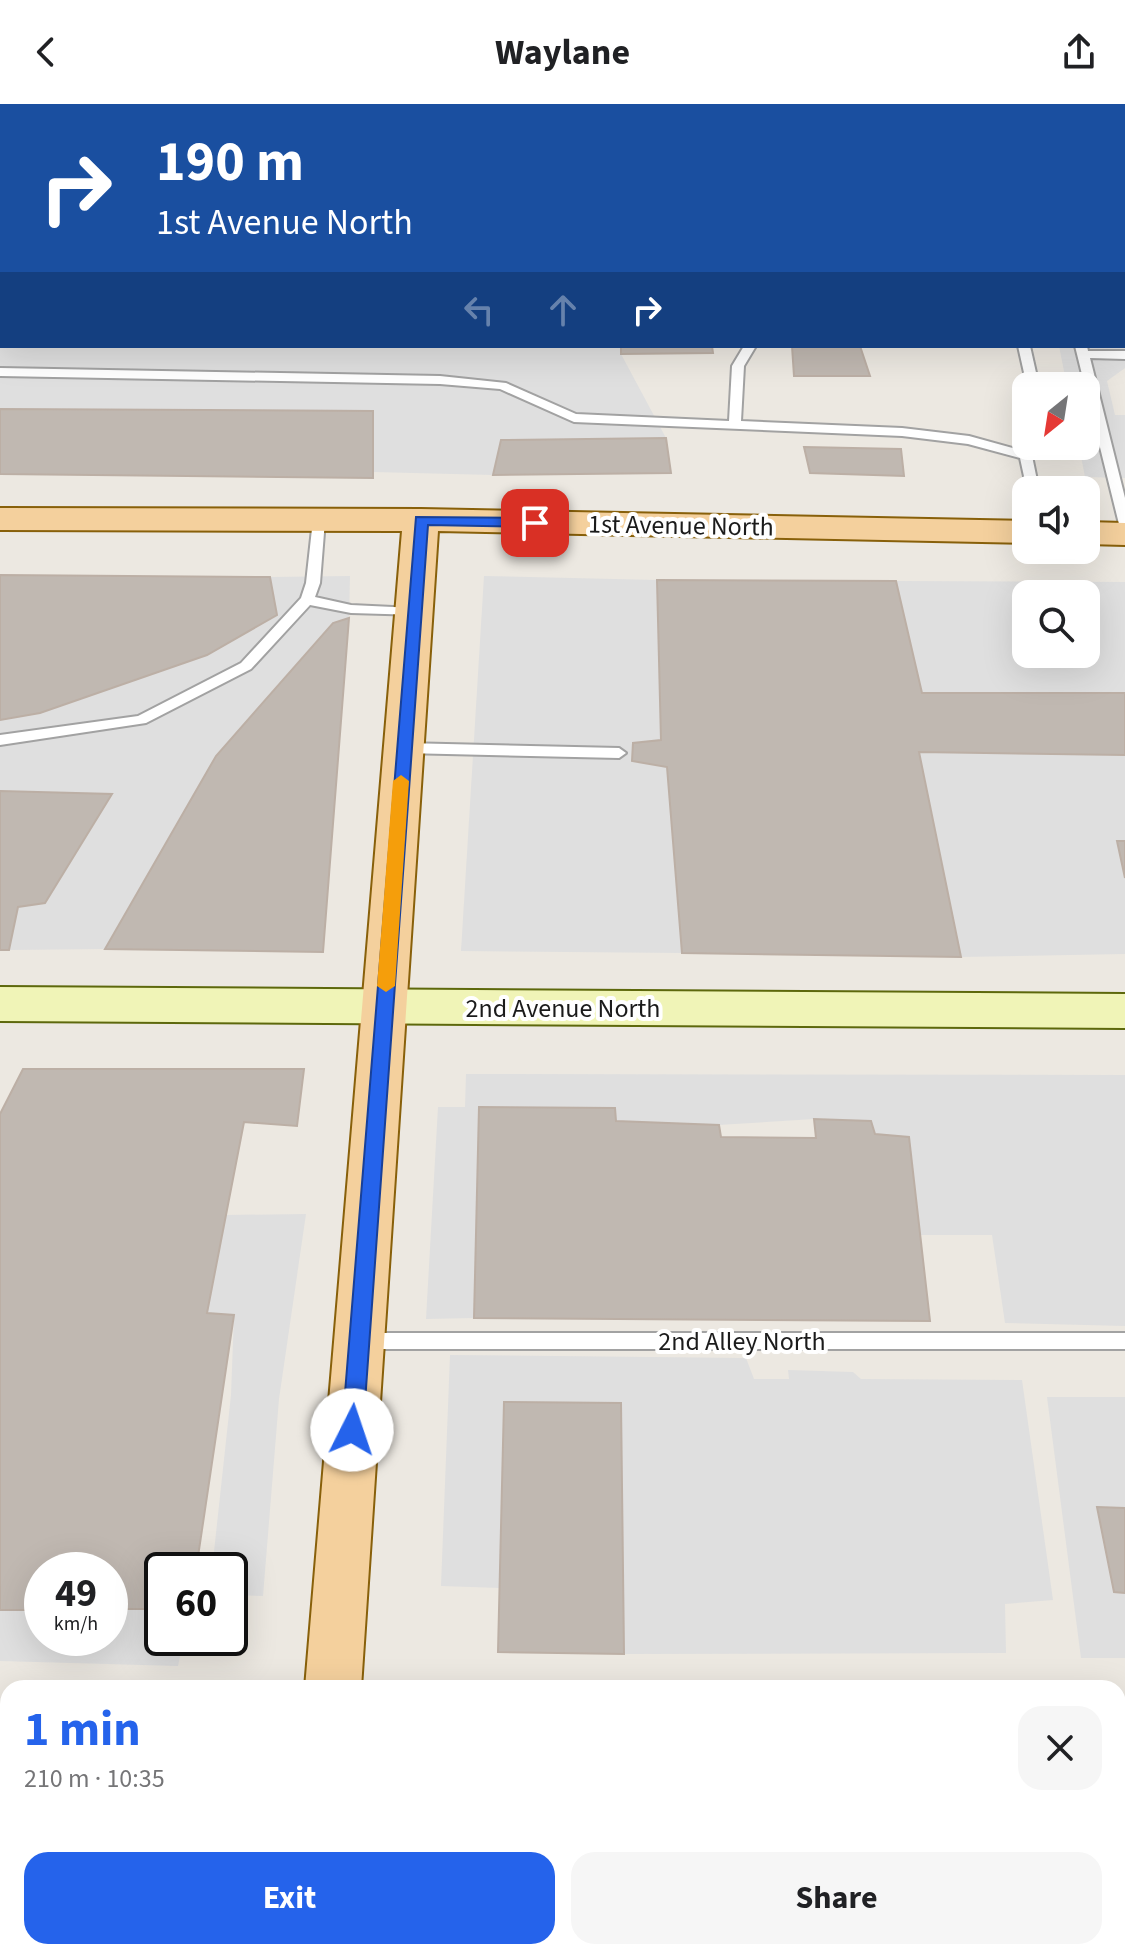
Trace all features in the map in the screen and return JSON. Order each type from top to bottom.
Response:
[{"type":"main road","name":"1st Avenue North","points":[[0,519],[421,520],[1012,532]]},
{"type":"main road","points":[[334,1680],[421,520]]},
{"type":"main road","points":[[1100,533],[1125,534]]},
{"type":"main road","name":"2nd Avenue North","points":[[0,1004],[1125,1011]]},
{"type":"lane","points":[[735,426],[738,366],[749,348]]},
{"type":"lane","points":[[1024,348],[1030,372]]},
{"type":"lane","points":[[1125,355],[1082,350],[1125,524]]},
{"type":"lane","points":[[0,372],[440,380],[502,386],[574,418],[902,432],[1012,448]]},
{"type":"lane","points":[[0,740],[141,720],[246,666],[307,600],[313,583],[319,520]]},
{"type":"lane","points":[[307,600],[351,609],[414,612]]},
{"type":"lane","points":[[404,748],[619,753]]},
{"type":"lane","name":"2nd Alley North","points":[[359,1341],[1125,1341]]},
{"type":"shaded area","points":[[0,348],[621,348],[621,354],[666,438],[501,440],[493,475],[373,472],[373,411],[0,409]]},
{"type":"shaded area","points":[[1059,348],[1125,348],[1125,368],[1107,381],[1115,415],[1125,415],[1125,478],[1085,476],[1082,460],[1100,460],[1100,372],[1064,372]]},
{"type":"shaded area","points":[[350,576],[349,618],[333,623],[216,756],[105,949],[9,950],[18,907],[45,903],[112,794],[0,791],[0,720],[40,713],[207,655],[277,615],[270,577]]},
{"type":"shaded area","points":[[484,576],[657,580],[661,740],[634,743],[632,760],[667,767],[682,953],[461,951]]},
{"type":"shaded area","points":[[896,581],[1012,582],[1012,668],[1100,668],[1100,582],[1125,582],[1125,693],[922,693]]},
{"type":"shaded area","points":[[919,752],[1125,755],[1125,841],[1117,842],[1125,878],[1125,954],[961,957]]},
{"type":"shaded area","points":[[466,1074],[1125,1075],[1125,1326],[1005,1323],[992,1235],[920,1235],[908,1137],[875,1134],[871,1121],[814,1119],[719,1125],[616,1121],[614,1108],[480,1107],[474,1318],[426,1319],[438,1107],[465,1107]]},
{"type":"shaded area","points":[[306,1214],[279,1399],[263,1596],[248,1596],[248,1552],[214,1552],[231,1395],[234,1315],[207,1313],[225,1215]]},
{"type":"shaded area","points":[[450,1355],[746,1358],[754,1379],[789,1379],[788,1370],[853,1372],[861,1379],[1022,1380],[1053,1600],[1005,1604],[1006,1653],[624,1654],[620,1403],[504,1402],[500,1588],[441,1586]]},
{"type":"shaded area","points":[[1047,1397],[1125,1397],[1125,1508],[1097,1508],[1114,1592],[1125,1593],[1125,1658],[1081,1658]]},
{"type":"shaded area","points":[[128,1609],[144,1609],[144,1656],[180,1656],[178,1666],[0,1661],[0,1610],[24,1610],[24,1656],[128,1656]]},
{"type":"building","points":[[621,348],[712,348],[713,353],[621,354]]},
{"type":"building","points":[[792,348],[861,348],[870,376],[794,376]]},
{"type":"building","points":[[0,409],[373,411],[373,478],[0,474]]},
{"type":"building","points":[[666,438],[671,473],[493,475],[501,440]]},
{"type":"building","points":[[804,447],[901,449],[904,476],[810,473]]},
{"type":"building","points":[[0,575],[270,577],[277,615],[207,655],[40,713],[0,720]]},
{"type":"building","points":[[657,580],[896,581],[922,693],[1125,693],[1125,755],[919,752],[961,957],[682,953],[667,767],[632,761],[633,743],[661,740]]},
{"type":"building","points":[[349,618],[323,952],[105,949],[216,756],[333,623]]},
{"type":"building","points":[[0,791],[112,794],[45,903],[18,907],[9,950],[0,950]]},
{"type":"building","points":[[1117,841],[1125,841],[1125,878]]},
{"type":"building","points":[[23,1069],[304,1069],[297,1126],[244,1122],[207,1313],[234,1315],[199,1552],[144,1552],[144,1609],[128,1609],[128,1552],[24,1552],[24,1610],[0,1610],[0,1114]]},
{"type":"building","points":[[479,1107],[615,1108],[616,1121],[719,1125],[721,1137],[816,1138],[814,1119],[871,1121],[875,1134],[909,1137],[930,1321],[474,1318]]},
{"type":"building","points":[[504,1402],[621,1403],[624,1654],[498,1652]]},
{"type":"building","points":[[1097,1507],[1125,1508],[1125,1593],[1114,1592]]},
{"type":"slow traffic","points":[[386,986],[401,781]]},
{"type":"route","points":[[352,1430],[421,520],[535,523]]}]
